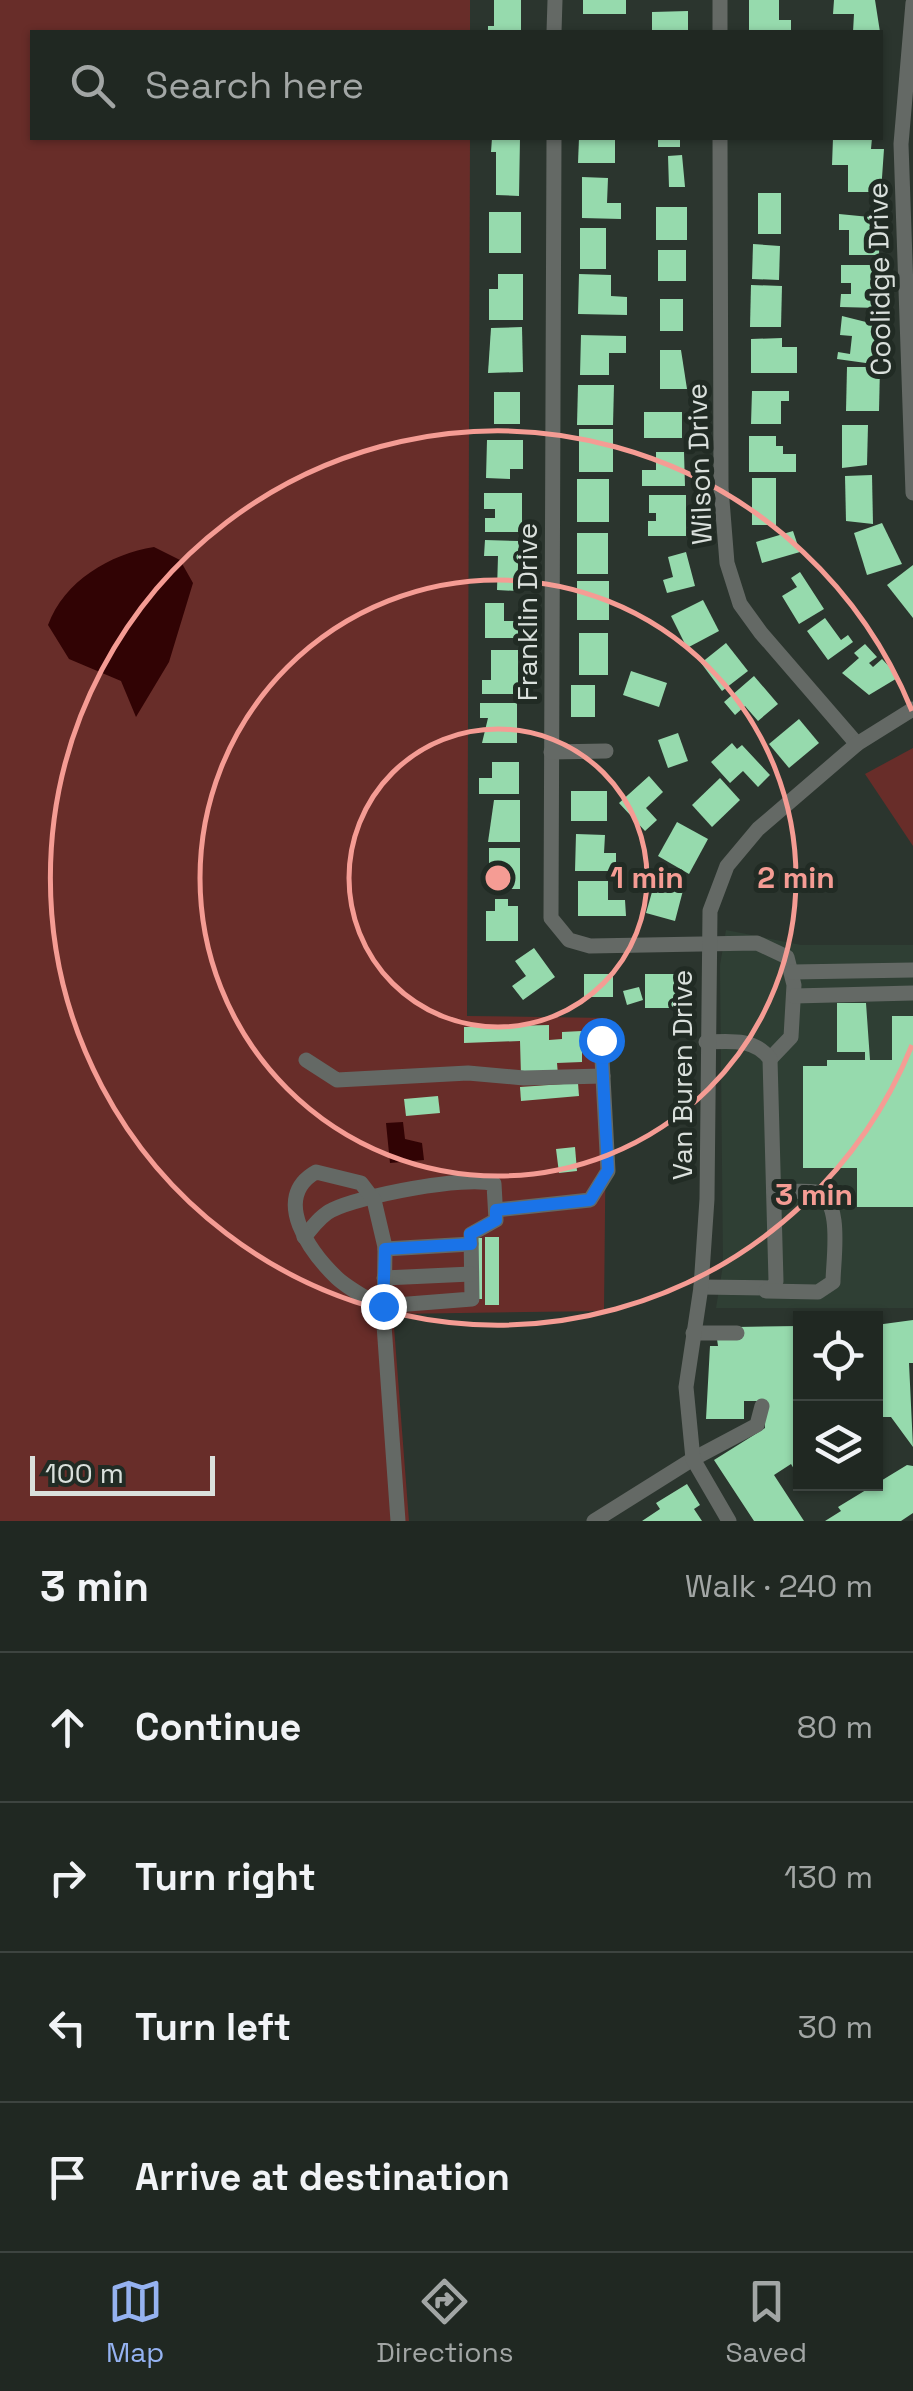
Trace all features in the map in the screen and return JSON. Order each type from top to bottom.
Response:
[{"type":"street","points":[[554,0],[554,30]]},
{"type":"street","points":[[720,0],[720,30]]},
{"type":"street","name":"Coolidge Drive","points":[[913,3],[901,144],[913,493]]},
{"type":"street","name":"Franklin Drive","points":[[554,140],[549,900],[557,929],[569,940],[590,946],[708,943]]},
{"type":"street","name":"Wilson Drive","points":[[720,140],[721,488],[727,563],[740,604],[857,744]]},
{"type":"street","name":"Van Buren Drive","points":[[729,1521],[692,1459],[686,1387],[701,1286],[707,1199],[710,912],[727,866],[758,830],[857,744],[913,709]]},
{"type":"street","points":[[551,752],[606,751]]},
{"type":"street","points":[[708,943],[757,943],[787,957],[794,996],[791,1038],[770,1059]]},
{"type":"street","points":[[792,972],[913,970]]},
{"type":"street","points":[[794,996],[913,993]]},
{"type":"street","points":[[496,1210],[590,1200],[603,1185],[608,1170],[601,1040]]},
{"type":"street","points":[[706,1042],[738,1040],[761,1048],[770,1059],[776,1280],[773,1288],[759,1291]]},
{"type":"street","points":[[306,1060],[336,1080],[468,1073],[524,1078],[603,1076]]},
{"type":"street","points":[[398,1521],[383,1307],[385,1249],[374,1200],[361,1183],[316,1172],[298,1190],[294,1213],[304,1237],[339,1279],[383,1307],[472,1299],[471,1239]]},
{"type":"street","points":[[304,1237],[330,1210],[374,1200],[390,1189],[490,1182],[496,1220],[471,1239],[385,1249]]},
{"type":"street","points":[[701,1286],[818,1292],[833,1282],[833,1210],[827,1198],[818,1192],[774,1192]]},
{"type":"street","points":[[384,1278],[472,1274]]},
{"type":"street","points":[[693,1333],[737,1333]]},
{"type":"street","points":[[594,1521],[692,1459],[758,1425],[762,1406]]},
{"type":"shaded area","points":[[0,0],[470,0],[470,30],[30,30],[30,140],[470,140],[467,1016],[607,1018],[604,1311],[393,1314],[409,1521],[0,1521]]},
{"type":"shaded area","points":[[154,547],[180,560],[193,583],[169,662],[136,717],[121,681],[69,659],[48,625],[65,595],[90,572],[121,556]]},
{"type":"shaded area","points":[[913,748],[913,846],[865,774]]},
{"type":"shaded area","points":[[726,930],[801,945],[913,945],[913,1308],[716,1308],[723,1265],[720,965]]},
{"type":"shaded area","points":[[403,1122],[405,1139],[422,1143],[424,1160],[390,1163],[386,1123]]},
{"type":"building","points":[[494,0],[521,0],[521,30],[488,30],[488,26],[494,26]]},
{"type":"building","points":[[583,0],[626,0],[626,14],[583,14]]},
{"type":"building","points":[[749,0],[779,0],[779,20],[791,20],[791,30],[749,30]]},
{"type":"building","points":[[834,0],[875,0],[880,30],[853,30],[854,14],[833,14]]},
{"type":"building","points":[[688,11],[688,30],[652,30],[652,12]]},
{"type":"building","points":[[492,140],[520,140],[519,196],[496,195],[496,152],[491,152]]},
{"type":"building","points":[[579,140],[615,140],[615,163],[578,163]]},
{"type":"building","points":[[658,140],[680,140],[680,147],[658,147]]},
{"type":"building","points":[[833,140],[872,140],[871,149],[884,149],[881,192],[848,192],[848,165],[832,165]]},
{"type":"building","points":[[682,155],[685,187],[669,187],[668,156]]},
{"type":"building","points":[[582,177],[608,178],[607,203],[621,203],[621,219],[582,218]]},
{"type":"building","points":[[758,193],[781,193],[781,234],[758,234]]},
{"type":"building","points":[[656,207],[687,207],[687,240],[656,240]]},
{"type":"building","points":[[489,212],[521,212],[521,253],[489,253]]},
{"type":"building","points":[[839,214],[880,218],[879,255],[849,255],[849,230],[839,230]]},
{"type":"building","points":[[580,228],[606,228],[606,269],[580,269]]},
{"type":"building","points":[[753,244],[780,246],[779,280],[752,279]]},
{"type":"building","points":[[658,250],[686,250],[686,281],[658,281]]},
{"type":"building","points":[[841,265],[879,265],[879,308],[840,307],[841,294],[851,294],[851,283],[841,283]]},
{"type":"building","points":[[498,274],[523,274],[523,320],[489,320],[489,289],[498,289]]},
{"type":"building","points":[[579,274],[611,275],[611,296],[627,297],[627,315],[578,314]]},
{"type":"building","points":[[751,285],[782,286],[781,327],[750,327]]},
{"type":"building","points":[[660,299],[683,299],[683,331],[660,331]]},
{"type":"building","points":[[842,316],[878,325],[873,364],[837,359],[838,352],[850,354],[852,336],[840,335]]},
{"type":"building","points":[[522,327],[523,372],[488,373],[491,328]]},
{"type":"building","points":[[581,335],[626,336],[626,353],[609,353],[609,375],[580,375]]},
{"type":"building","points":[[782,338],[782,347],[797,347],[797,373],[751,373],[751,339]]},
{"type":"building","points":[[660,350],[681,350],[687,389],[660,389]]},
{"type":"building","points":[[847,367],[880,367],[879,411],[846,411]]},
{"type":"building","points":[[578,385],[614,385],[613,425],[577,425]]},
{"type":"building","points":[[752,391],[789,391],[789,401],[781,401],[781,424],[751,424]]},
{"type":"building","points":[[494,392],[520,392],[520,424],[494,424]]},
{"type":"building","points":[[644,412],[682,412],[682,438],[644,438]]},
{"type":"building","points":[[842,425],[868,425],[867,465],[842,468]]},
{"type":"building","points":[[579,429],[613,429],[613,472],[579,472]]},
{"type":"building","points":[[749,436],[776,436],[776,446],[783,446],[783,454],[796,454],[796,472],[749,472]]},
{"type":"building","points":[[487,440],[523,440],[523,469],[510,469],[510,479],[486,478]]},
{"type":"building","points":[[656,452],[684,452],[685,486],[642,486],[642,470],[656,470]]},
{"type":"building","points":[[872,475],[873,524],[846,521],[845,476]]},
{"type":"building","points":[[752,478],[776,478],[776,525],[752,525]]},
{"type":"building","points":[[577,479],[609,479],[609,522],[577,522]]},
{"type":"building","points":[[484,493],[522,493],[522,532],[485,532],[485,518],[495,518],[495,509],[484,509]]},
{"type":"building","points":[[649,495],[686,495],[686,536],[648,536],[648,521],[656,521],[656,513],[649,513]]},
{"type":"building","points":[[882,523],[902,564],[867,575],[854,533]]},
{"type":"building","points":[[793,531],[800,552],[762,563],[756,542]]},
{"type":"building","points":[[577,533],[608,533],[608,574],[577,574]]},
{"type":"building","points":[[485,540],[519,541],[517,591],[497,590],[498,556],[484,556]]},
{"type":"building","points":[[686,552],[695,586],[667,593],[663,580],[673,577],[668,557]]},
{"type":"building","points":[[913,565],[913,618],[887,585]]},
{"type":"building","points":[[800,572],[824,609],[799,624],[782,596],[797,587],[791,578]]},
{"type":"building","points":[[577,581],[609,581],[609,620],[577,620]]},
{"type":"building","points":[[703,600],[719,631],[687,648],[671,616]]},
{"type":"building","points":[[485,603],[504,603],[504,621],[518,621],[518,638],[485,638]]},
{"type":"building","points":[[825,618],[841,640],[848,635],[853,642],[828,660],[807,631]]},
{"type":"building","points":[[579,633],[608,633],[608,675],[579,675]]},
{"type":"building","points":[[726,643],[748,671],[722,691],[701,663]]},
{"type":"building","points":[[865,644],[877,657],[869,663],[873,667],[882,659],[899,677],[869,695],[842,673],[859,658],[854,653]]},
{"type":"building","points":[[491,650],[518,650],[518,694],[482,694],[482,680],[491,680]]},
{"type":"building","points":[[631,671],[667,683],[659,707],[623,695]]},
{"type":"building","points":[[754,676],[778,704],[758,721],[745,706],[735,715],[724,702]]},
{"type":"building","points":[[571,685],[595,685],[595,717],[571,717]]},
{"type":"building","points":[[480,703],[517,703],[517,743],[482,743],[488,718],[480,718]]},
{"type":"building","points":[[799,719],[819,743],[789,768],[769,744]]},
{"type":"building","points":[[678,733],[688,761],[668,768],[658,740]]},
{"type":"building","points":[[732,743],[737,749],[742,745],[770,775],[758,787],[743,771],[730,783],[711,762]]},
{"type":"building","points":[[492,762],[519,762],[519,794],[479,794],[479,778],[492,778]]},
{"type":"building","points":[[649,776],[663,792],[646,808],[657,820],[645,831],[619,803]]},
{"type":"building","points":[[720,778],[740,800],[712,827],[692,805]]},
{"type":"building","points":[[571,791],[607,791],[607,821],[571,821]]},
{"type":"building","points":[[494,800],[520,800],[520,842],[488,842]]},
{"type":"building","points":[[677,822],[708,839],[689,874],[658,856]]},
{"type":"building","points":[[576,834],[605,835],[604,853],[616,853],[616,871],[575,871]]},
{"type":"building","points":[[489,848],[520,848],[520,889],[489,889]]},
{"type":"building","points":[[652,871],[686,879],[675,921],[646,913],[652,892],[657,893],[660,885],[649,882]]},
{"type":"building","points":[[578,881],[608,881],[608,900],[625,900],[626,916],[578,916]]},
{"type":"building","points":[[495,899],[508,899],[508,906],[518,906],[518,941],[486,941],[486,911],[495,911]]},
{"type":"building","points":[[534,948],[555,977],[523,1000],[512,986],[526,976],[515,961]]},
{"type":"building","points":[[584,974],[613,974],[613,997],[584,997]]},
{"type":"building","points":[[645,974],[676,974],[676,1008],[645,1008]]},
{"type":"building","points":[[639,987],[643,1000],[627,1005],[623,991]]},
{"type":"building","points":[[837,1003],[866,1003],[870,1060],[892,1060],[892,1016],[913,1016],[913,1207],[857,1207],[857,1168],[803,1168],[803,1066],[827,1066],[827,1060],[865,1060],[865,1052],[837,1052]]},
{"type":"building","points":[[549,1025],[549,1040],[562,1039],[562,1032],[582,1031],[582,1062],[557,1063],[558,1075],[521,1076],[520,1041],[464,1043],[464,1027]]},
{"type":"building","points":[[578,1083],[579,1096],[521,1101],[520,1087]]},
{"type":"building","points":[[438,1096],[440,1113],[406,1116],[404,1099]]},
{"type":"building","points":[[575,1147],[577,1171],[559,1173],[556,1149]]},
{"type":"building","points":[[485,1237],[499,1237],[499,1305],[485,1305]]},
{"type":"building","points":[[476,1238],[482,1238],[482,1299],[476,1299]]},
{"type":"building","points":[[913,1320],[913,1363],[909,1363],[913,1447],[891,1417],[883,1417],[883,1324]]},
{"type":"building","points":[[793,1326],[793,1467],[791,1464],[774,1475],[804,1521],[754,1521],[714,1460],[765,1428],[764,1401],[744,1401],[744,1419],[706,1419],[710,1346],[718,1346],[717,1339],[737,1327]]},
{"type":"building","points":[[907,1465],[913,1466],[913,1513],[901,1521],[825,1521],[841,1511],[838,1507],[864,1491],[883,1491],[883,1480]]},
{"type":"building","points":[[687,1484],[700,1505],[694,1509],[702,1521],[642,1521],[660,1509],[656,1503]]},
{"type":"route","points":[[383,1306],[385,1249],[471,1244],[470,1234],[496,1220],[496,1210],[590,1200],[603,1185],[608,1170],[601,1040]]}]
